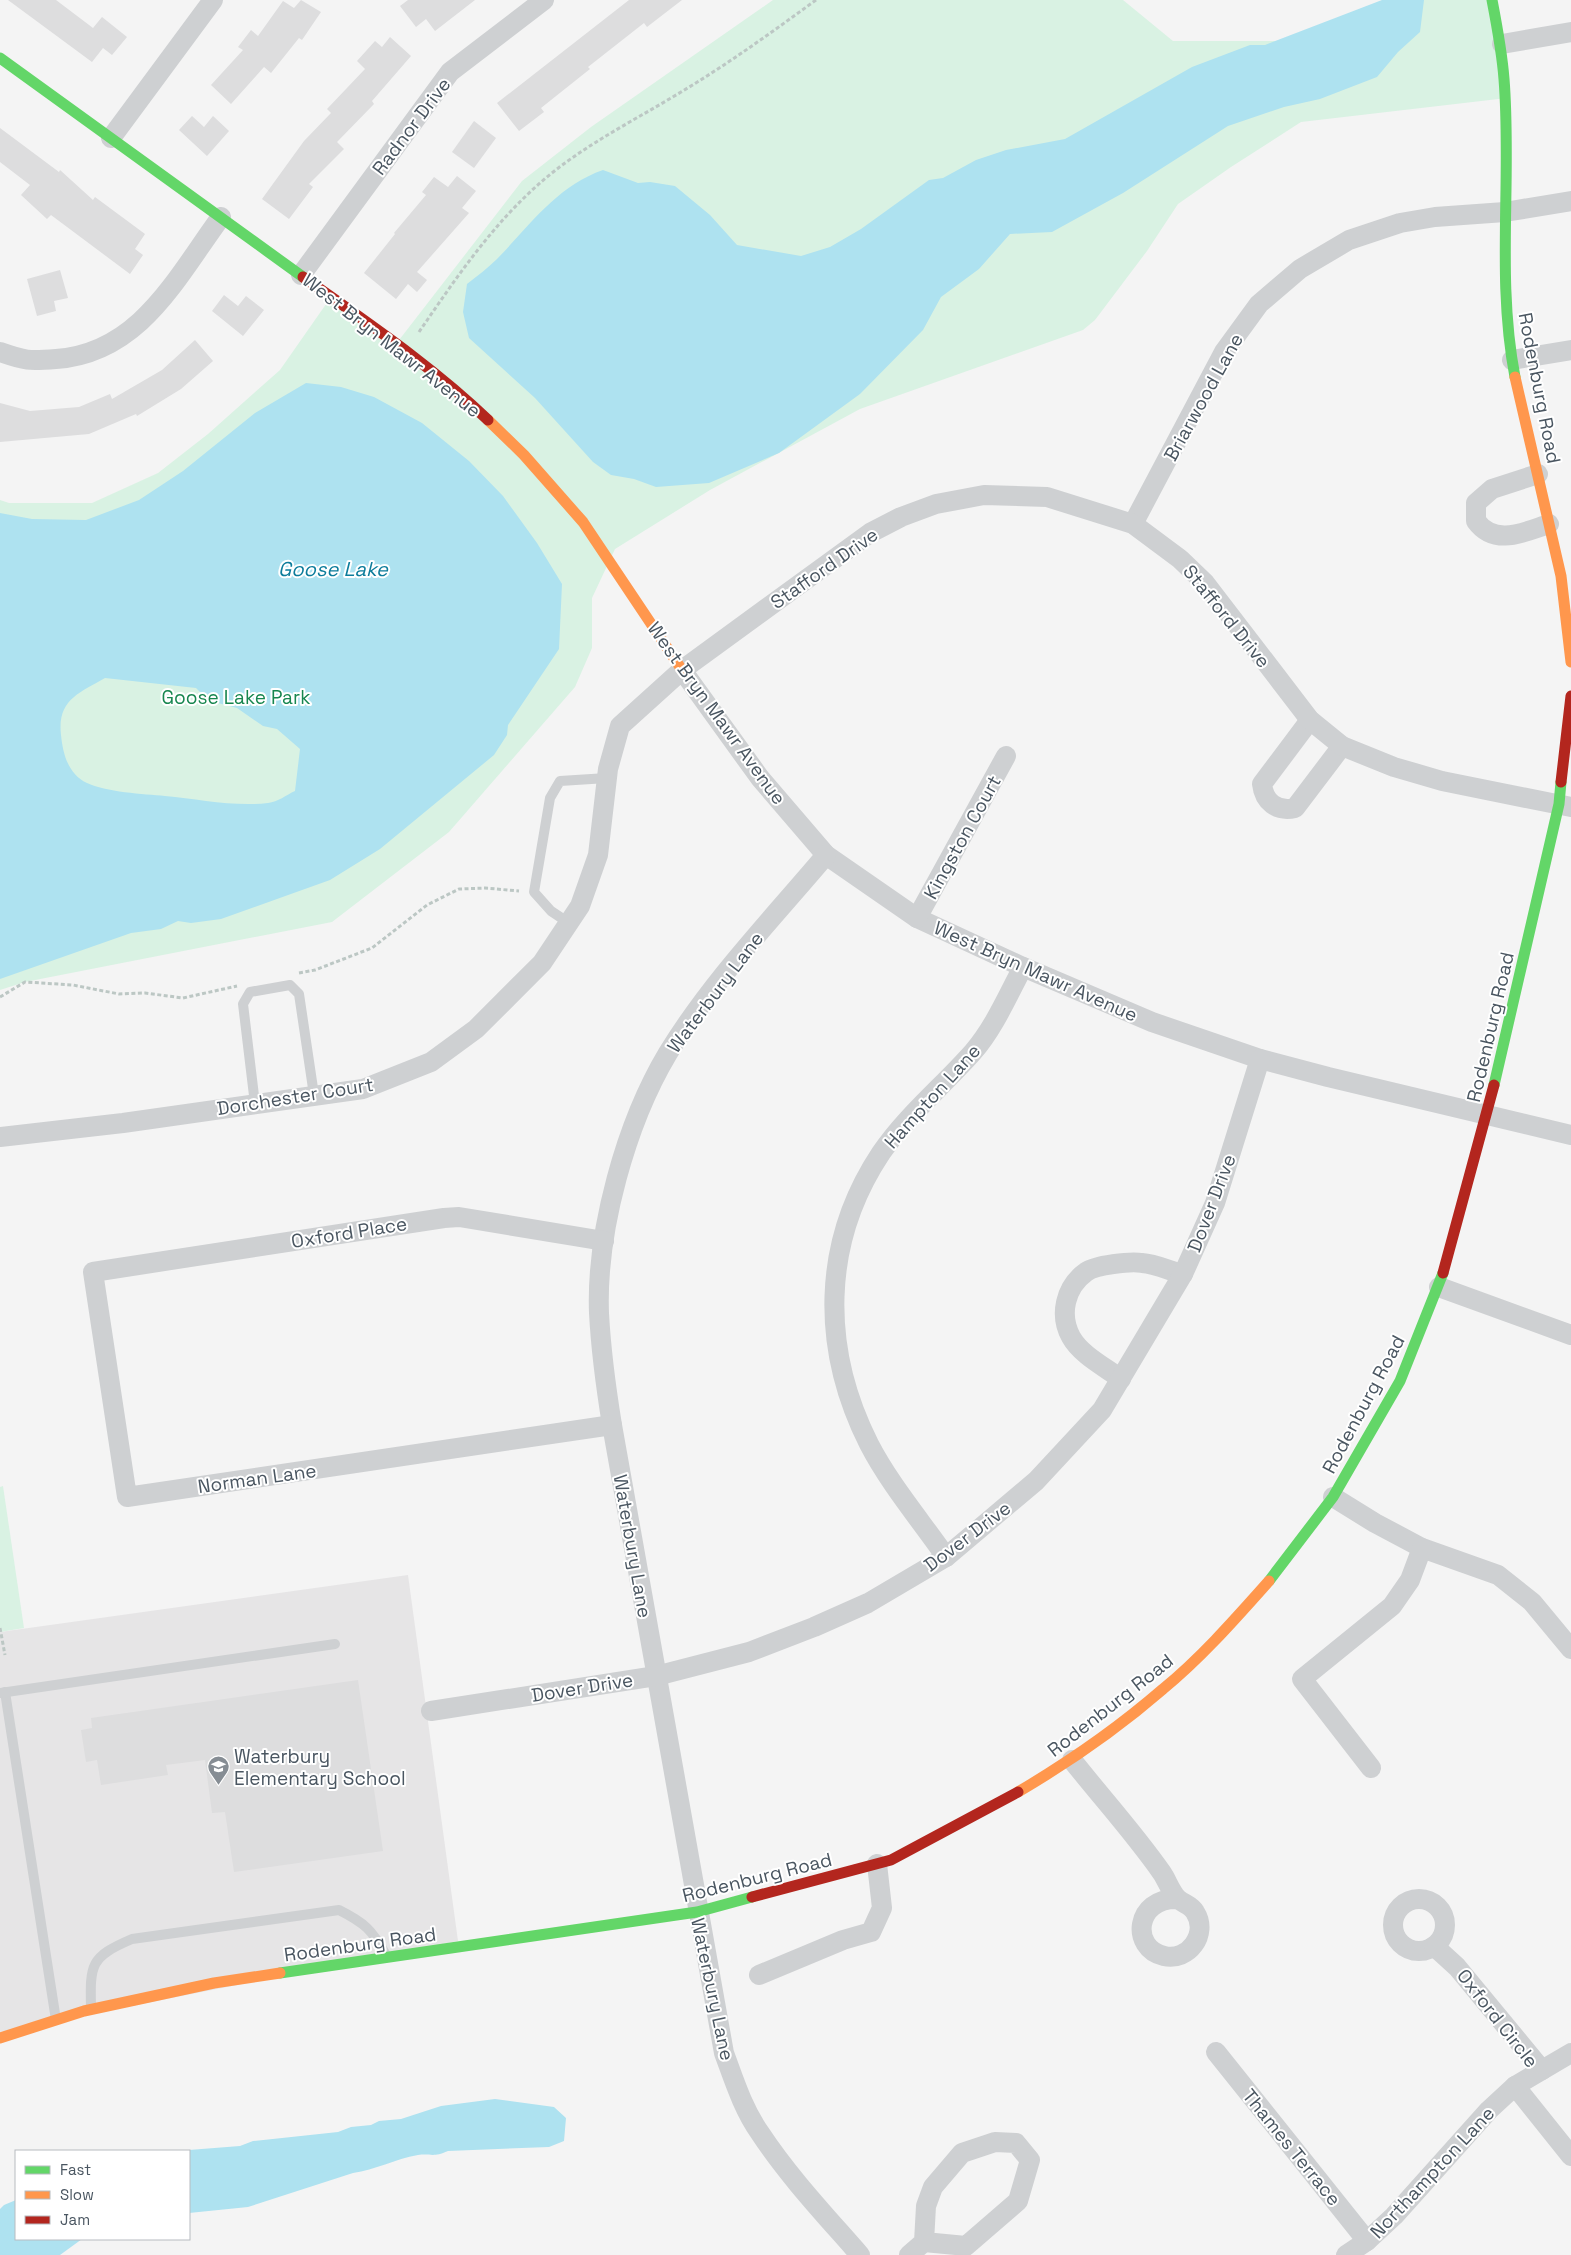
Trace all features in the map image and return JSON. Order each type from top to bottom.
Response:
[{"type":"street","points":[[111,138],[213,0]]},
{"type":"street","name":"Radnor Drive","points":[[301,275],[450,72],[544,0]]},
{"type":"street","name":"Rodenburg Road","points":[[1492,0],[1502,44],[1508,133],[1505,212],[1506,311],[1512,360],[1549,524],[1569,602],[1571,662]]},
{"type":"street","points":[[1502,44],[1571,32]]},
{"type":"street","name":"West Bryn Mawr Avenue","points":[[0,58],[301,275],[464,397],[524,454],[582,522],[682,670],[760,778],[826,855],[917,918],[1023,967],[1152,1022],[1260,1059],[1571,1135]]},
{"type":"street","name":"Briarwood Lane","points":[[1133,524],[1224,352],[1259,304],[1282,283],[1331,249],[1381,228],[1435,217],[1505,212],[1571,200]]},
{"type":"street","points":[[0,352],[24,361],[67,358],[86,355],[130,332],[148,316],[220,217]]},
{"type":"street","points":[[1512,360],[1571,350]]},
{"type":"street","points":[[1538,474],[1492,488],[1476,503],[1476,521],[1489,535],[1502,536],[1549,524]]},
{"type":"street","name":"Stafford Drive","points":[[682,670],[870,533],[901,517],[936,504],[984,495],[1047,497],[1133,524],[1180,559],[1205,583],[1310,720],[1342,746],[1394,767],[1442,782],[1565,806]]},
{"type":"street","name":"Dorchester Court","points":[[0,1137],[364,1089],[431,1062],[476,1028],[542,963],[580,906],[598,855],[607,778],[620,726],[682,670]]},
{"type":"street","name":"Rodenburg Road","points":[[0,2038],[91,2009],[214,1984],[697,1912],[891,1860],[988,1810],[1072,1760],[1164,1689],[1227,1628],[1277,1572],[1333,1497],[1400,1381],[1440,1287],[1487,1116],[1565,806],[1571,696]]},
{"type":"street","points":[[1310,720],[1262,784],[1263,792],[1273,805],[1280,809],[1295,808],[1342,746]]},
{"type":"street","name":"Kingston Court","points":[[917,918],[1006,756]]},
{"type":"street","name":"Waterbury Lane","points":[[826,855],[711,991],[667,1055],[646,1094],[613,1192],[604,1241],[599,1311],[604,1374],[612,1426],[697,1912],[724,2053],[741,2098],[759,2132],[790,2174],[860,2255]]},
{"type":"street","name":"Hampton Lane","points":[[946,1557],[876,1456],[852,1408],[837,1352],[834,1322],[835,1273],[854,1203],[882,1152],[909,1118],[974,1051],[994,1022],[1023,967]]},
{"type":"street","name":"Dover Drive","points":[[431,1711],[656,1676],[749,1652],[814,1627],[868,1603],[946,1557],[1036,1481],[1102,1410],[1183,1274],[1215,1204],[1260,1059]]},
{"type":"street","name":"Oxford Place","points":[[93,1272],[459,1217],[604,1241]]},
{"type":"street","points":[[1121,1379],[1085,1353],[1071,1337],[1064,1315],[1067,1294],[1086,1271],[1112,1264],[1142,1262],[1183,1274]]},
{"type":"street","name":"Norman Lane","points":[[93,1272],[127,1497],[612,1426]]},
{"type":"street","points":[[1440,1287],[1571,1335]]},
{"type":"street","points":[[1333,1497],[1375,1523],[1422,1548],[1498,1575],[1522,1592],[1571,1649]]},
{"type":"street","points":[[1371,1768],[1302,1679],[1392,1606],[1410,1580],[1422,1548]]},
{"type":"street","points":[[1072,1760],[1162,1873],[1177,1899]]},
{"type":"street","points":[[759,1975],[843,1940],[871,1932],[882,1908],[876,1864]]},
{"type":"street","name":"Oxford Circle","points":[[1434,1946],[1458,1967],[1542,2070],[1515,2086]]},
{"type":"street","name":"Thames Terrace","points":[[1216,2052],[1367,2241]]},
{"type":"street","points":[[1542,2070],[1571,2053]]},
{"type":"street","points":[[1515,2086],[1571,2156]]},
{"type":"street","name":"Northampton Lane","points":[[1346,2255],[1367,2241],[1394,2216],[1489,2110],[1515,2086]]},
{"type":"street","points":[[995,2142],[1016,2143],[1030,2160],[1018,2201],[966,2246],[917,2249],[926,2206],[933,2187],[962,2153],[995,2142]]},
{"type":"lane","points":[[569,923],[551,911],[534,892],[550,798],[560,781],[607,778]]},
{"type":"lane","points":[[255,1104],[243,1004],[250,992],[290,985],[299,994],[314,1096]]},
{"type":"lane","points":[[56,2020],[3,1693],[335,1644]]},
{"type":"lane","points":[[91,2009],[90,1980],[97,1959],[111,1948],[132,1939],[339,1910],[362,1921],[373,1932],[388,1958]]},
{"type":"path","points":[[405,351],[494,229],[527,195],[553,172],[577,153],[706,77],[816,0]]},
{"type":"path","points":[[297,973],[316,970],[372,948],[427,905],[458,889],[518,889],[524,895]]},
{"type":"path","points":[[0,997],[25,982],[73,985],[119,994],[145,993],[183,998],[242,985]]},
{"type":"path","points":[[0,1628],[5,1655]]},
{"type":"shaded area","name":"Waterbury Elementary School","points":[[408,1575],[458,1941],[0,2032],[0,1632]]},
{"type":"green space","name":"Goose Lake Park","points":[[773,0],[1123,0],[1173,41],[1300,41],[1395,0],[1492,0],[1507,98],[1301,122],[1178,204],[1147,251],[1095,320],[1083,330],[860,409],[710,490],[615,549],[592,598],[592,648],[575,687],[449,832],[332,922],[25,982],[0,990],[0,500],[9,503],[92,503],[158,473],[208,434],[280,370],[331,297],[396,344],[522,181],[591,127]]},
{"type":"green space","points":[[3,1486],[24,1628],[0,1632],[0,1487]]},
{"type":"water","points":[[1382,0],[1424,0],[1420,32],[1398,52],[1377,77],[1320,99],[1284,107],[1228,126],[1123,193],[1052,232],[1010,234],[979,269],[941,297],[923,330],[860,394],[779,453],[709,483],[656,487],[634,479],[611,475],[593,462],[535,398],[469,338],[463,312],[467,284],[497,259],[558,196],[587,177],[603,170],[638,183],[650,182],[675,186],[710,215],[737,245],[801,256],[830,247],[861,229],[929,180],[943,178],[976,160],[1006,150],[1065,139],[1192,67],[1250,45],[1265,45]]},
{"type":"water","name":"Goose Lake","points":[[306,383],[341,387],[374,397],[422,423],[469,461],[503,496],[537,543],[562,584],[559,649],[508,725],[507,735],[494,755],[380,849],[330,880],[221,919],[191,923],[178,921],[161,929],[131,933],[0,979],[0,513],[32,519],[86,520],[139,500],[183,471],[255,413]],"holes":[[[105,678],[196,688],[218,703],[237,708],[263,726],[277,729],[300,749],[295,791],[279,800],[268,803],[216,802],[104,789],[87,783],[71,769],[63,749],[61,723],[66,706],[79,693]]]},
{"type":"water","points":[[495,2099],[554,2107],[566,2118],[564,2141],[549,2147],[448,2151],[435,2155],[418,2155],[353,2173],[248,2207],[190,2213],[189,2150],[240,2146],[253,2141],[338,2132],[351,2127],[371,2125],[379,2121],[401,2119],[441,2106]]},
{"type":"water","points":[[15,2200],[15,2240],[81,2240],[60,2255],[0,2255],[0,2209]]},
{"type":"building","points":[[8,0],[56,0],[93,28],[102,17],[127,37],[112,55],[103,48],[92,62]]},
{"type":"building","points":[[301,0],[321,12],[302,40],[299,38],[271,73],[264,67],[231,104],[211,85],[243,50],[238,47],[251,30],[258,36],[283,1],[294,8]]},
{"type":"building","points":[[408,0],[475,0],[435,31],[426,19],[416,27],[400,6]]},
{"type":"building","points":[[629,0],[682,0],[647,27],[644,23],[588,67],[590,69],[541,108],[544,112],[519,131],[497,103]]},
{"type":"building","points":[[390,37],[411,56],[372,101],[374,104],[337,142],[344,149],[309,184],[313,187],[289,219],[262,199],[304,141],[331,113],[327,109],[365,69],[357,61],[375,41],[382,47]]},
{"type":"building","points":[[192,116],[204,127],[213,116],[229,131],[207,156],[179,130]]},
{"type":"building","points":[[474,121],[496,138],[474,168],[452,152]]},
{"type":"building","points":[[0,128],[59,172],[60,170],[93,200],[95,197],[145,234],[135,249],[143,255],[130,274],[51,215],[47,219],[21,195],[30,185],[0,162]]},
{"type":"building","points":[[457,176],[476,191],[462,208],[469,213],[417,272],[427,280],[417,292],[408,284],[396,299],[364,273],[426,195],[422,192],[434,177],[448,187]]},
{"type":"building","points":[[60,270],[68,298],[54,301],[56,311],[37,316],[27,279]]},
{"type":"building","points":[[224,295],[238,306],[246,296],[264,310],[243,336],[212,311]]},
{"type":"building","points":[[195,340],[213,361],[181,389],[137,416],[136,414],[89,434],[0,442],[0,403],[30,411],[79,407],[110,394],[112,399],[162,370]]},
{"type":"building","points":[[358,1680],[383,1851],[234,1872],[225,1812],[212,1813],[205,1760],[166,1765],[168,1775],[101,1785],[97,1760],[86,1762],[81,1730],[92,1728],[91,1718]]},
{"type":"traffic: fast","points":[[1492,0],[1501,49],[1504,79],[1506,116],[1506,303],[1515,377]]},
{"type":"traffic: fast","points":[[0,58],[303,277]]},
{"type":"traffic: fast","points":[[1494,1085],[1559,804],[1561,782]]},
{"type":"traffic: fast","points":[[1269,1581],[1333,1497],[1400,1381],[1443,1273]]},
{"type":"traffic: fast","points":[[280,1973],[697,1912],[752,1897]]},
{"type":"traffic: slow","points":[[1515,377],[1561,576],[1571,662]]},
{"type":"traffic: slow","points":[[488,420],[524,455],[583,522],[682,670]]},
{"type":"traffic: slow","points":[[1018,1792],[1093,1744],[1177,1677],[1205,1651],[1269,1581]]},
{"type":"traffic: slow","points":[[0,2038],[84,2011],[214,1983],[280,1973]]},
{"type":"traffic: jam","points":[[303,277],[421,363],[467,400],[488,420]]},
{"type":"traffic: jam","points":[[1561,782],[1571,696]]},
{"type":"traffic: jam","points":[[1443,1273],[1494,1085]]},
{"type":"traffic: jam","points":[[752,1897],[891,1860],[1018,1792]]},
{"type":"place","name":"Waterbury Elementary School","points":[[218,1786]]}]
